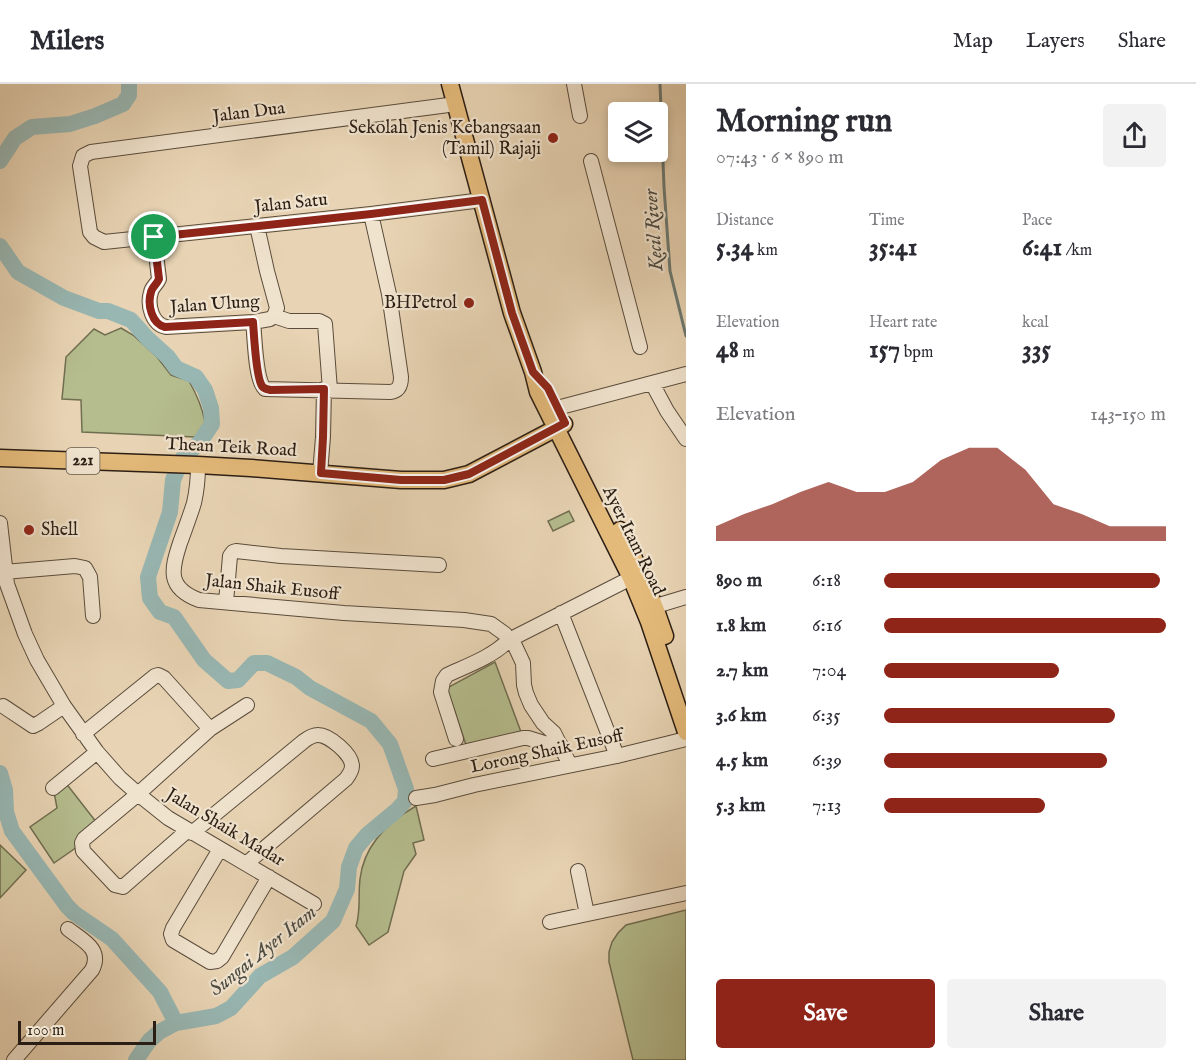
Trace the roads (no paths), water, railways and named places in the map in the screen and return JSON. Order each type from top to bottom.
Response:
[{"type":"main road","name":"Ayer Itam Road","points":[[450,84],[512,313],[538,392],[560,426],[636,562],[686,732]]},
{"type":"main road","name":"Ayer Itam Road","points":[[533,372],[548,388],[557,408],[560,426],[631,578],[650,607],[686,699]]},
{"type":"main road","name":"Thean Teik Road","points":[[0,458],[195,465],[401,480],[444,480],[469,474],[560,426]]},
{"type":"street","points":[[574,84],[580,116]]},
{"type":"street","name":"Jalan Dua","points":[[104,242],[90,232],[80,166],[83,156],[91,152],[456,104]]},
{"type":"street","points":[[591,161],[640,347]]},
{"type":"street","name":"Jalan Satu","points":[[104,242],[482,200]]},
{"type":"street","points":[[253,322],[258,374],[261,386],[265,389],[394,392],[400,386],[401,377],[389,294],[371,214]]},
{"type":"street","name":"Jalan Ulung","points":[[154,237],[159,279],[151,291],[150,299],[152,315],[160,326],[253,322],[270,319],[278,308],[257,226]]},
{"type":"street","points":[[274,316],[289,321],[319,321],[324,324],[327,390],[321,473]]},
{"type":"street","points":[[557,408],[686,374]]},
{"type":"street","points":[[652,383],[686,439]]},
{"type":"street","name":"Jalan Shaik Eusoff","points":[[195,465],[198,482],[194,502],[173,571],[174,578],[182,592],[189,596],[199,600],[345,613],[464,620],[491,624],[505,634],[509,640]]},
{"type":"street","name":"Jalan Shaik Madar","points":[[0,524],[4,572],[25,634],[37,660],[64,706],[97,752],[138,794],[190,832],[247,863],[314,904]]},
{"type":"street","points":[[226,602],[230,556],[233,552],[439,565]]},
{"type":"street","points":[[4,572],[75,566],[85,568],[90,577],[93,616]]},
{"type":"street","points":[[456,739],[441,692],[447,675],[489,656],[502,648],[509,640],[631,578]]},
{"type":"street","points":[[650,607],[686,597]]},
{"type":"street","points":[[561,613],[616,756]]},
{"type":"street","points":[[509,640],[524,663],[526,693],[531,705],[543,723],[554,733],[570,765]]},
{"type":"street","points":[[83,734],[158,675],[164,678],[210,729]]},
{"type":"street","points":[[247,705],[210,729],[82,843],[83,851],[115,885],[127,885],[304,741],[317,735],[328,738],[341,747],[351,763],[346,779],[247,863]]},
{"type":"street","points":[[3,706],[33,726],[64,706]]},
{"type":"street","points":[[433,759],[523,738],[560,744]]},
{"type":"street","name":"Lorong Shaik Eusoff","points":[[416,798],[686,739]]},
{"type":"street","points":[[53,788],[97,752]]},
{"type":"street","points":[[220,849],[171,934],[173,940],[210,962],[216,962],[222,957],[269,877]]},
{"type":"street","points":[[578,871],[587,914]]},
{"type":"street","points":[[550,922],[686,893]]},
{"type":"street","points":[[14,1060],[96,963],[92,948],[68,929]]},
{"type":"waterway","points":[[0,161],[15,138],[32,127],[70,124],[123,104],[129,95],[129,84]]},
{"type":"waterway","name":"Kecil River","points":[[660,84],[670,271],[686,336]]},
{"type":"waterway","name":"Sungai Ayer Itam","points":[[0,246],[18,272],[64,298],[131,320],[176,368],[196,377],[205,390],[211,408],[212,424],[200,442],[182,459],[173,480],[170,512],[148,577],[150,598],[160,612],[174,617],[204,660],[228,681],[238,680],[254,663],[267,663],[296,677],[310,688],[371,721],[390,744],[406,789],[405,801],[356,848],[349,867],[347,889],[333,921],[293,957],[260,976],[231,1008],[216,1016],[176,1023],[159,1032],[149,1041],[136,1060]]},
{"type":"waterway","points":[[0,773],[5,790],[6,812],[12,831],[67,906],[112,939],[160,992],[176,1023]]},
{"type":"place","name":"Sekolah Jenis Kebangsaan (Tamil) Rajaji","points":[[553,138]]},
{"type":"place","name":"BHPetrol","points":[[469,303]]},
{"type":"place","name":"Shell","points":[[29,530]]}]
